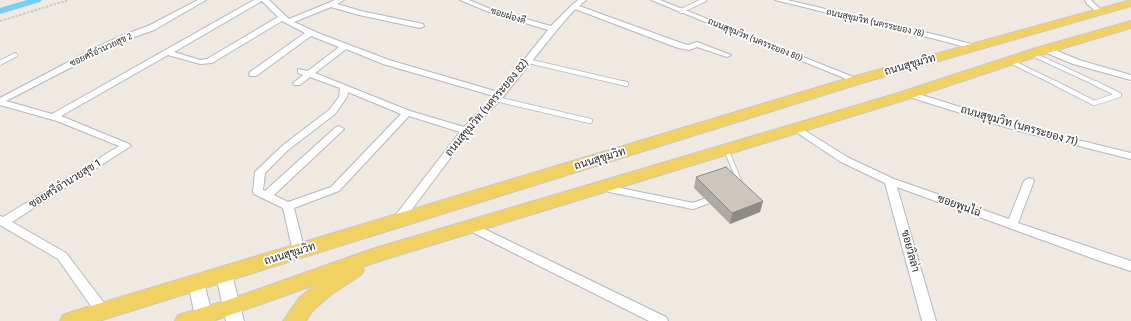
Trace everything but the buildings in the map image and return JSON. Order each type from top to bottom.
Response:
[{"type":"main road","name":"ถนนสุขุมวิท","points":[[71,321],[857,80],[1131,3]]},
{"type":"main road","points":[[186,321],[233,314],[379,254],[909,94],[1038,52],[1130,25]]},
{"type":"main road","points":[[294,321],[306,304],[325,288],[379,254]]},
{"type":"street","name":"ซอยศรีอำนวยสุข 2","points":[[0,102],[94,52],[150,28],[203,0]]},
{"type":"street","points":[[0,102],[53,117],[259,0]]},
{"type":"street","points":[[265,0],[285,20],[310,33],[386,62],[498,97]]},
{"type":"street","points":[[167,52],[202,62],[209,61],[285,20],[341,0]]},
{"type":"street","name":"ซอยผ่องดี","points":[[464,0],[491,11],[553,29]]},
{"type":"street","name":"ถนนสุขุมวิท (นครระยอง 82)","points":[[397,221],[466,132],[498,97],[553,29],[574,6],[583,0]]},
{"type":"street","name":"ถนนสุขุมวิท (นครระยอง 80)","points":[[654,0],[857,80]]},
{"type":"street","name":"ถนนสุขุมวิท (นครระยอง 78)","points":[[778,0],[941,38],[972,47]]},
{"type":"street","points":[[1088,0],[1100,12]]},
{"type":"street","points":[[330,4],[395,22],[420,26]]},
{"type":"street","points":[[574,6],[681,46],[689,48],[697,44],[727,56]]},
{"type":"street","points":[[253,74],[310,33]]},
{"type":"street","points":[[297,83],[305,73],[344,47]]},
{"type":"street","points":[[1038,52],[1131,78]]},
{"type":"street","points":[[305,73],[344,87],[407,113],[466,132]]},
{"type":"street","points":[[344,87],[343,97],[332,112],[285,148],[260,172],[258,192],[288,206],[335,189],[407,113]]},
{"type":"street","name":"ถนนสุขุมวิท (นครระยอง 71)","points":[[909,94],[1018,128],[1131,156]]},
{"type":"street","name":"ซอยศรีอำนวยสุข 1","points":[[2,220],[126,146],[53,117]]},
{"type":"street","name":"ซอยพูนไฉ่","points":[[796,128],[845,160],[890,181],[1104,258],[1131,266]]},
{"type":"street","points":[[266,196],[339,129]]},
{"type":"street","name":"ซอยวิลล่า","points":[[890,181],[929,321]]},
{"type":"street","points":[[1012,225],[1029,182]]},
{"type":"street","points":[[288,206],[299,252]]},
{"type":"street","points":[[2,220],[62,256],[102,312]]},
{"type":"street","points":[[472,227],[527,256],[661,321]]},
{"type":"street","points":[[224,275],[233,314]]},
{"type":"street","points":[[196,283],[204,318]]},
{"type":"lane","points":[[681,11],[704,0]]},
{"type":"lane","points":[[1010,61],[1094,103],[1120,95],[1038,52]]},
{"type":"lane","points":[[0,63],[15,55]]},
{"type":"lane","points":[[528,61],[626,84]]},
{"type":"lane","points":[[498,97],[590,121]]},
{"type":"lane","points":[[726,149],[742,187],[735,190]]},
{"type":"lane","points":[[602,187],[693,206],[721,195]]},
{"type":"path","points":[[0,22],[69,0]]},
{"type":"waterway","points":[[0,11],[37,0]]}]
